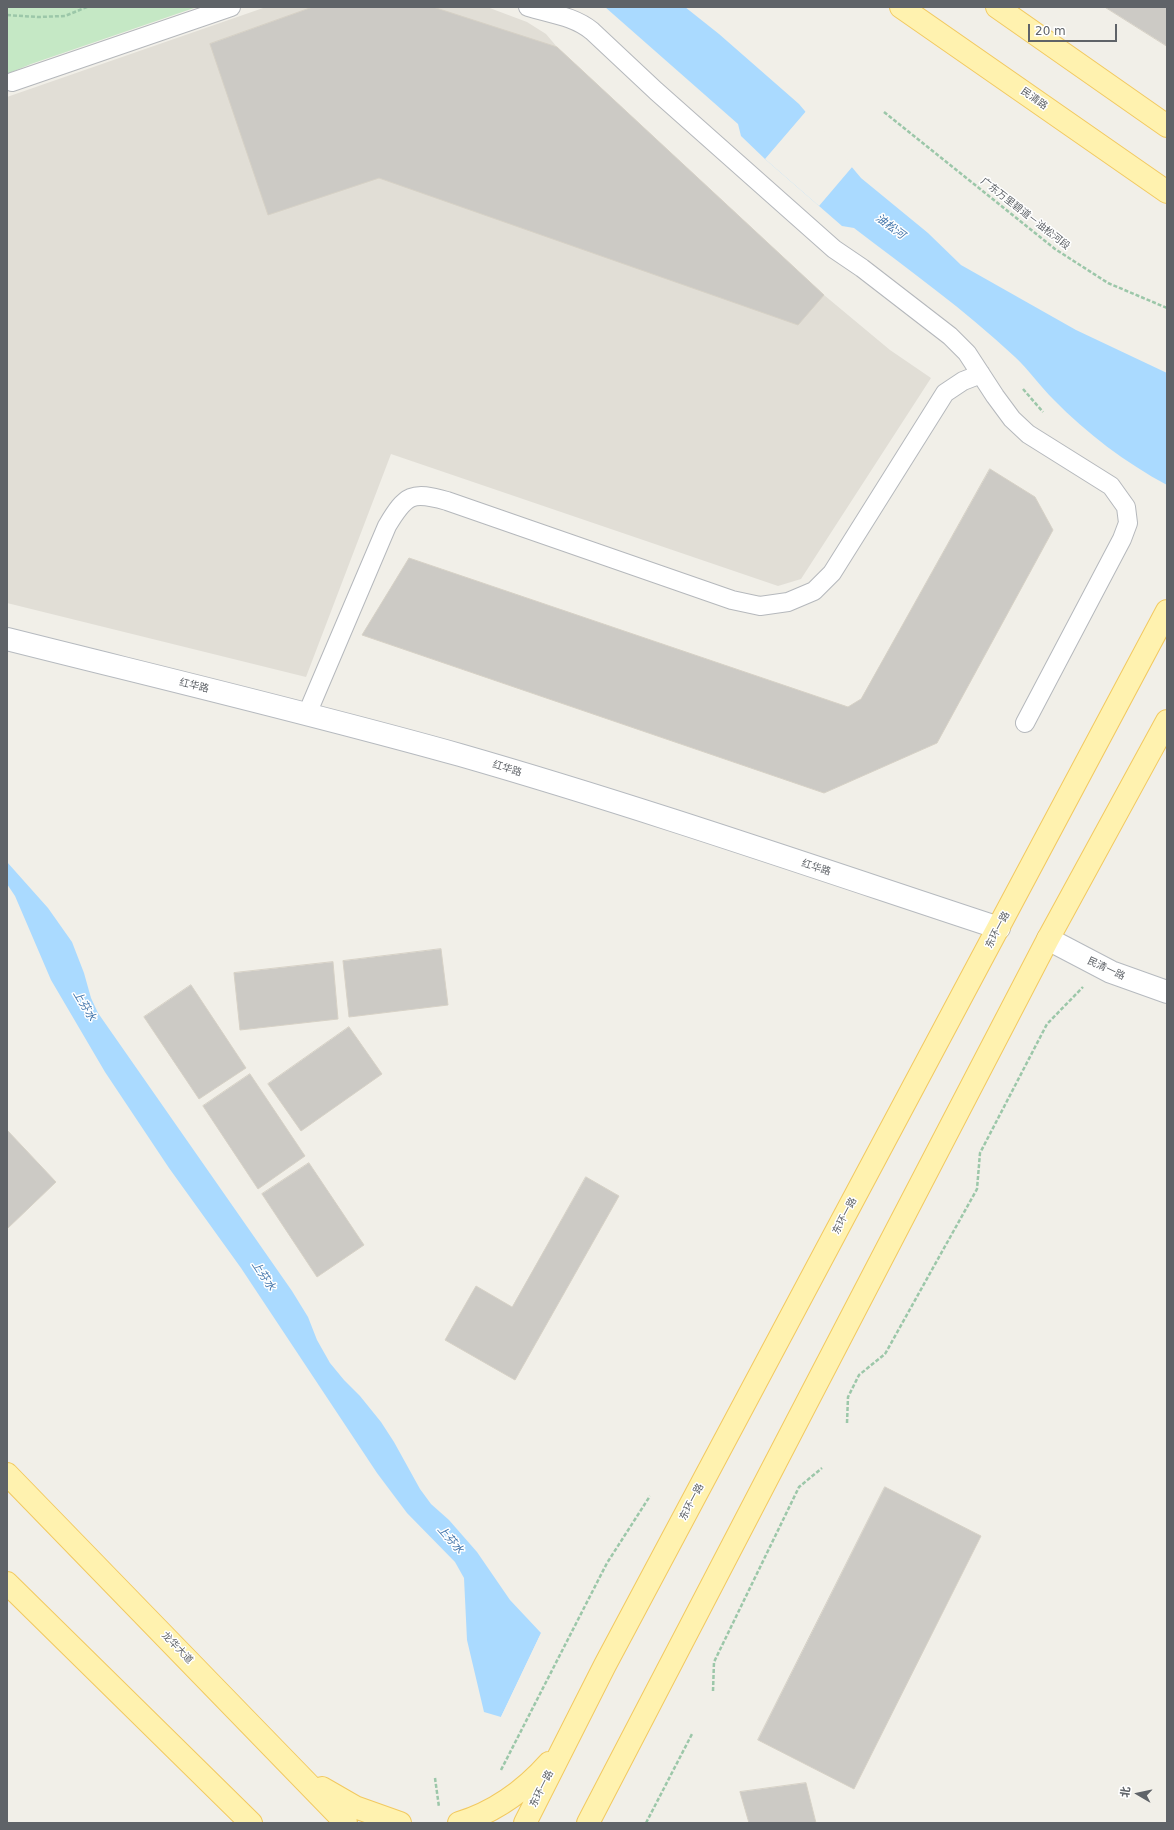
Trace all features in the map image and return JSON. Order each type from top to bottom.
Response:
[{"type":"main road","name":"民清路","points":[[901,7],[1167,192]]},
{"type":"main road","points":[[997,7],[1167,126]]},
{"type":"main road","name":"东环一路","points":[[526,1823],[530,1795],[565,1744],[605,1665],[1167,611]]},
{"type":"main road","points":[[588,1823],[1048,939],[1167,721]]},
{"type":"main road","name":"龙华大道","points":[[7,1474],[346,1823]]},
{"type":"main road","points":[[7,1583],[251,1823]]},
{"type":"main road","points":[[302,1777],[355,1806],[378,1816],[400,1823]]},
{"type":"main road","points":[[450,1819],[475,1818],[530,1795]]},
{"type":"street","name":"红华路","points":[[7,639],[307,714],[461,756],[574,789],[999,928]]},
{"type":"street","name":"民清一路","points":[[1048,939],[1111,972],[1167,992]]},
{"type":"lane","points":[[12,82],[231,7]]},
{"type":"lane","points":[[528,7],[571,18],[583,23],[661,95],[834,249],[862,268],[950,336],[967,353],[1012,419],[1028,434],[1111,486],[1126,507],[1128,523],[1122,539],[1025,723]]},
{"type":"lane","points":[[307,714],[387,526],[398,507],[413,496],[429,496],[447,501],[732,600],[760,606],[788,602],[814,591],[832,573],[946,393],[963,381],[981,374]]},
{"type":"path","points":[[7,15],[38,17],[65,16],[86,7]]},
{"type":"path","name":"广东万里碧道－油松河段","points":[[884,112],[1067,257],[1108,283],[1167,308]]},
{"type":"path","points":[[847,1423],[848,1398],[859,1375],[885,1354],[977,1189],[980,1153],[1047,1024],[1084,986]]},
{"type":"path","points":[[713,1691],[714,1662],[785,1515],[799,1487],[822,1468]]},
{"type":"path","points":[[502,1769],[606,1563],[650,1496]]},
{"type":"path","points":[[646,1823],[692,1734]]},
{"type":"path","points":[[435,1778],[450,1819]]},
{"type":"shaded area","points":[[266,7],[487,7],[527,22],[546,34],[557,47],[824,295],[890,350],[931,378],[801,579],[778,586],[391,454],[306,677],[7,603],[7,97]]},
{"type":"green space","points":[[7,7],[197,7],[31,64],[7,74]]},
{"type":"water","name":"油松河","points":[[605,7],[685,7],[719,34],[799,104],[861,178],[928,233],[961,265],[1076,330],[1167,373],[1167,485],[1137,467],[1093,436],[1049,395],[1015,357],[957,307],[854,228],[842,226],[765,159],[741,136],[738,124]]},
{"type":"water","name":"上芬水","points":[[7,862],[48,908],[72,942],[84,973],[91,998],[98,1013],[292,1291],[308,1317],[317,1340],[330,1363],[381,1422],[420,1489],[431,1504],[449,1520],[477,1552],[510,1600],[541,1633],[501,1717],[484,1712],[467,1640],[464,1578],[455,1562],[407,1513],[377,1473],[241,1268],[169,1168],[105,1072],[51,980],[15,896],[7,884]]},
{"type":"pier","points":[[807,110],[853,166],[819,206],[765,159]]},
{"type":"pier","points":[[542,1631],[543,1634],[502,1718],[500,1719]]},
{"type":"building","points":[[313,7],[433,7],[557,47],[824,295],[798,325],[379,178],[268,215],[210,44]]},
{"type":"building","points":[[1105,7],[1167,7],[1167,46]]},
{"type":"building","points":[[990,469],[1035,497],[1053,530],[937,743],[824,793],[362,635],[409,558],[848,707],[861,699]]},
{"type":"building","points":[[441,949],[448,1005],[349,1017],[343,961]]},
{"type":"building","points":[[333,962],[338,1019],[240,1030],[234,973]]},
{"type":"building","points":[[191,985],[246,1068],[199,1099],[144,1017]]},
{"type":"building","points":[[349,1027],[382,1074],[301,1131],[268,1084]]},
{"type":"building","points":[[250,1074],[305,1156],[258,1189],[203,1106]]},
{"type":"building","points":[[7,1130],[56,1182],[7,1229]]},
{"type":"building","points":[[309,1163],[364,1245],[317,1277],[262,1194]]},
{"type":"building","points":[[586,1177],[619,1196],[515,1380],[445,1340],[476,1286],[512,1307]]},
{"type":"building","points":[[885,1487],[981,1536],[854,1789],[758,1740]]},
{"type":"building","points":[[806,1783],[816,1823],[749,1823],[740,1792]]}]
